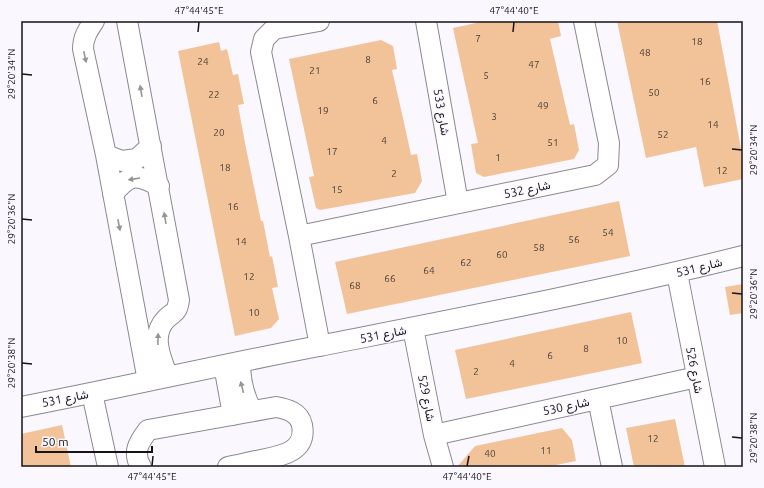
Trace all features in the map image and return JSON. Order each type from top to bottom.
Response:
[{"type":"street","points":[[94,21],[85,35],[83,49],[106,155],[148,381]]},
{"type":"street","points":[[111,21],[128,25],[179,300],[175,313],[165,320],[159,330],[159,355],[168,377]]},
{"type":"street","points":[[319,21],[274,29],[264,39],[261,52],[320,346]]},
{"type":"street","name":"شارع 533","points":[[426,21],[458,203]]},
{"type":"street","name":"شارع 532","points":[[299,236],[595,175],[608,165],[609,144],[584,21]]},
{"type":"street","points":[[106,155],[122,161],[137,159],[151,146]]},
{"type":"street","points":[[113,194],[122,183],[132,178],[144,178],[159,186]]},
{"type":"street","name":"شارع 531","points":[[21,407],[232,363],[413,328],[677,272],[743,256]]},
{"type":"street","name":"شارع 526","points":[[677,272],[715,467]]},
{"type":"street","points":[[136,312],[147,318],[165,320]]},
{"type":"street","name":"شارع 529","points":[[413,328],[434,435],[443,467]]},
{"type":"street","points":[[232,363],[242,413]]},
{"type":"street","name":"شارع 530","points":[[434,435],[697,377]]},
{"type":"street","points":[[92,393],[108,467]]},
{"type":"street","points":[[598,399],[612,467]]},
{"type":"street","points":[[141,467],[137,451],[139,443],[148,430],[276,407],[289,409],[302,424],[302,438],[298,445],[287,454],[228,467]]},
{"type":"building","points":[[485,21],[558,21],[561,36],[550,39],[570,125],[574,124],[579,150],[574,159],[484,177],[476,173],[471,144],[478,143],[453,28]]},
{"type":"building","points":[[617,21],[717,21],[743,161],[743,179],[704,187],[696,147],[646,158]]},
{"type":"building","points":[[381,40],[393,46],[397,69],[392,70],[411,155],[417,154],[422,181],[415,193],[320,210],[316,208],[309,177],[314,176],[289,59]]},
{"type":"building","points":[[219,42],[221,51],[227,49],[233,75],[238,74],[244,104],[238,105],[245,143],[261,221],[263,221],[278,287],[272,288],[279,319],[271,328],[235,336],[178,51]]},
{"type":"building","points":[[619,201],[630,256],[347,314],[335,262]]},
{"type":"building","points":[[743,284],[743,313],[730,315],[725,287]]},
{"type":"building","points":[[631,312],[642,363],[466,399],[455,350]]},
{"type":"building","points":[[675,419],[685,467],[634,467],[626,428]]},
{"type":"building","points":[[62,425],[71,467],[21,467],[21,434]]},
{"type":"building","points":[[562,428],[572,440],[576,461],[546,467],[457,467],[475,446]]}]
